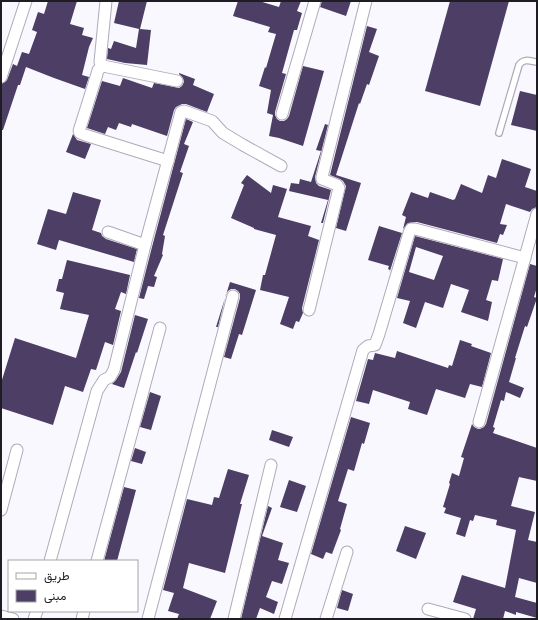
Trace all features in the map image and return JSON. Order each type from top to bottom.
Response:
[{"type":"street","points":[[1,77],[26,1]]},
{"type":"street","points":[[106,1],[100,62],[103,66],[177,82]]},
{"type":"street","points":[[282,114],[315,1]]},
{"type":"street","points":[[309,310],[339,188],[337,185],[322,179],[322,177],[366,1]]},
{"type":"street","points":[[103,66],[98,70],[79,131],[80,133],[168,161]]},
{"type":"street","points":[[50,560],[97,391],[104,380],[110,377],[114,370],[145,245],[181,112],[184,111],[212,121],[223,133],[281,166]]},
{"type":"street","points":[[479,422],[537,214]]},
{"type":"street","points":[[285,619],[363,350],[368,346],[375,345],[411,229],[525,258]]},
{"type":"street","points":[[108,232],[145,245]]},
{"type":"street","points":[[148,619],[233,296]]},
{"type":"street","points":[[97,560],[160,328]]},
{"type":"street","points":[[1,510],[17,450]]},
{"type":"street","points":[[234,619],[271,465]]},
{"type":"street","points":[[326,619],[346,552]]},
{"type":"street","points":[[428,609],[465,619]]},
{"type":"street","points":[[1,616],[13,619]]},
{"type":"lane","points":[[499,134],[519,65],[525,60],[537,62]]},
{"type":"building","points":[[48,1],[77,1],[70,24],[84,28],[82,35],[93,38],[89,47],[82,75],[89,77],[85,89],[26,67],[20,85],[18,85],[3,130],[1,130],[1,84],[7,80],[13,64],[17,66],[22,52],[29,54],[37,32],[32,30],[38,12],[44,14]]},
{"type":"building","points":[[119,1],[147,1],[140,29],[151,30],[147,65],[125,63],[107,59],[108,48],[111,49],[114,41],[136,48],[139,29],[114,23]]},
{"type":"building","points":[[238,1],[259,1],[279,7],[281,1],[301,1],[297,11],[302,13],[297,30],[294,30],[282,73],[286,74],[275,115],[280,121],[284,121],[289,116],[303,66],[324,71],[303,146],[269,136],[273,115],[267,113],[271,90],[259,86],[276,34],[268,32],[270,27],[233,16]]},
{"type":"building","points":[[322,1],[351,1],[346,16],[320,7]]},
{"type":"building","points":[[450,1],[509,1],[480,106],[425,91]]},
{"type":"building","points":[[367,26],[377,29],[369,52],[379,56],[369,85],[367,84],[360,104],[359,103],[336,175],[361,183],[346,231],[336,228],[346,186],[343,181],[330,175]]},
{"type":"building","points":[[179,73],[195,79],[193,85],[214,94],[207,112],[186,104],[176,107],[167,136],[132,124],[131,127],[119,123],[116,130],[108,127],[105,134],[87,128],[102,81],[120,86],[123,78],[152,88],[154,83],[179,88],[184,82]]},
{"type":"building","points":[[520,91],[537,95],[537,131],[511,125]]},
{"type":"building","points":[[186,119],[193,122],[184,144],[189,146],[180,172],[183,173],[163,235],[165,236],[163,255],[154,276],[157,277],[154,287],[148,286],[144,299],[139,298],[152,247]]},
{"type":"building","points":[[325,124],[328,125],[315,177],[316,183],[319,186],[331,190],[323,223],[321,223],[328,200],[289,191],[291,183],[299,184],[300,179],[311,182],[321,151],[316,150]]},
{"type":"building","points":[[73,134],[77,140],[91,144],[85,159],[66,152]]},
{"type":"building","points":[[502,159],[531,169],[525,187],[537,191],[537,207],[532,209],[530,212],[506,204],[500,224],[507,225],[503,235],[500,234],[497,243],[417,222],[408,223],[403,229],[406,217],[402,215],[411,192],[428,198],[430,192],[453,200],[455,199],[461,184],[482,193],[488,175],[496,178]]},
{"type":"building","points":[[247,175],[271,193],[273,185],[287,189],[278,217],[311,226],[308,236],[319,240],[302,308],[303,313],[299,322],[296,321],[293,329],[280,324],[289,297],[260,290],[263,275],[265,275],[276,235],[254,229],[231,218],[244,185],[241,183]]},
{"type":"building","points":[[73,192],[101,200],[92,230],[101,233],[106,239],[137,249],[134,262],[59,240],[56,250],[37,244],[48,209],[66,214]]},
{"type":"building","points":[[379,226],[402,233],[389,274],[389,266],[368,260]]},
{"type":"building","points":[[415,236],[503,259],[498,281],[492,280],[486,300],[492,302],[488,321],[461,312],[469,290],[451,284],[443,308],[425,302],[416,328],[403,323],[410,301],[397,298]],"holes":[[[416,247],[443,256],[434,280],[409,272]]]},
{"type":"building","points":[[67,260],[130,275],[126,294],[121,292],[115,309],[121,311],[113,345],[105,342],[96,370],[91,369],[83,392],[65,386],[53,425],[1,408],[1,383],[15,338],[76,358],[89,315],[60,309],[64,293],[56,291],[59,279],[62,279]]},
{"type":"building","points":[[530,264],[537,266],[537,287],[534,297],[537,298],[527,327],[525,326],[509,382],[524,388],[520,398],[506,392],[504,401],[501,400],[493,427],[495,428],[493,433],[537,448],[537,481],[519,477],[511,506],[535,512],[528,540],[537,542],[537,583],[519,578],[515,597],[537,603],[537,618],[516,612],[516,615],[505,611],[503,619],[473,619],[476,609],[453,602],[462,575],[505,588],[516,530],[496,525],[497,520],[475,515],[473,521],[470,520],[465,537],[456,534],[461,518],[444,513],[446,508],[443,507],[452,473],[459,476],[464,458],[461,457],[472,424],[474,427],[480,429],[486,424]]},
{"type":"building","points":[[230,282],[256,290],[242,335],[239,334],[231,359],[224,357],[240,294],[235,289],[231,289],[226,293]]},
{"type":"building","points":[[225,298],[218,327],[216,327]]},
{"type":"building","points":[[135,315],[148,319],[124,388],[112,384],[121,372]]},
{"type":"building","points":[[460,340],[472,344],[471,346],[491,353],[482,387],[470,384],[465,398],[436,389],[427,415],[408,409],[410,402],[373,390],[369,404],[356,401],[368,359],[373,360],[375,353],[395,358],[397,351],[448,368],[449,365],[452,366]]},
{"type":"building","points":[[150,392],[161,396],[151,430],[140,427]]},
{"type":"building","points":[[351,417],[370,423],[364,444],[362,443],[354,471],[348,469],[338,501],[347,504],[341,530],[332,554],[326,552],[323,559],[311,554]]},
{"type":"building","points":[[272,430],[293,437],[289,447],[269,440]]},
{"type":"building","points":[[135,448],[146,452],[142,464],[131,461]]},
{"type":"building","points":[[228,469],[249,475],[240,504],[242,504],[225,573],[189,563],[183,588],[217,601],[210,619],[177,619],[179,614],[168,611],[174,593],[163,590],[187,499],[212,505],[214,497],[219,498]]},
{"type":"building","points":[[289,480],[306,486],[297,512],[280,507]]},
{"type":"building","points":[[124,487],[136,490],[117,560],[104,560]]},
{"type":"building","points":[[268,506],[272,508],[262,536],[283,543],[278,560],[289,563],[282,584],[272,581],[266,597],[278,602],[274,614],[260,608],[256,619],[241,619]]},
{"type":"building","points":[[405,526],[426,533],[416,559],[396,551]]},
{"type":"building","points":[[342,590],[353,594],[348,611],[337,608]]}]
